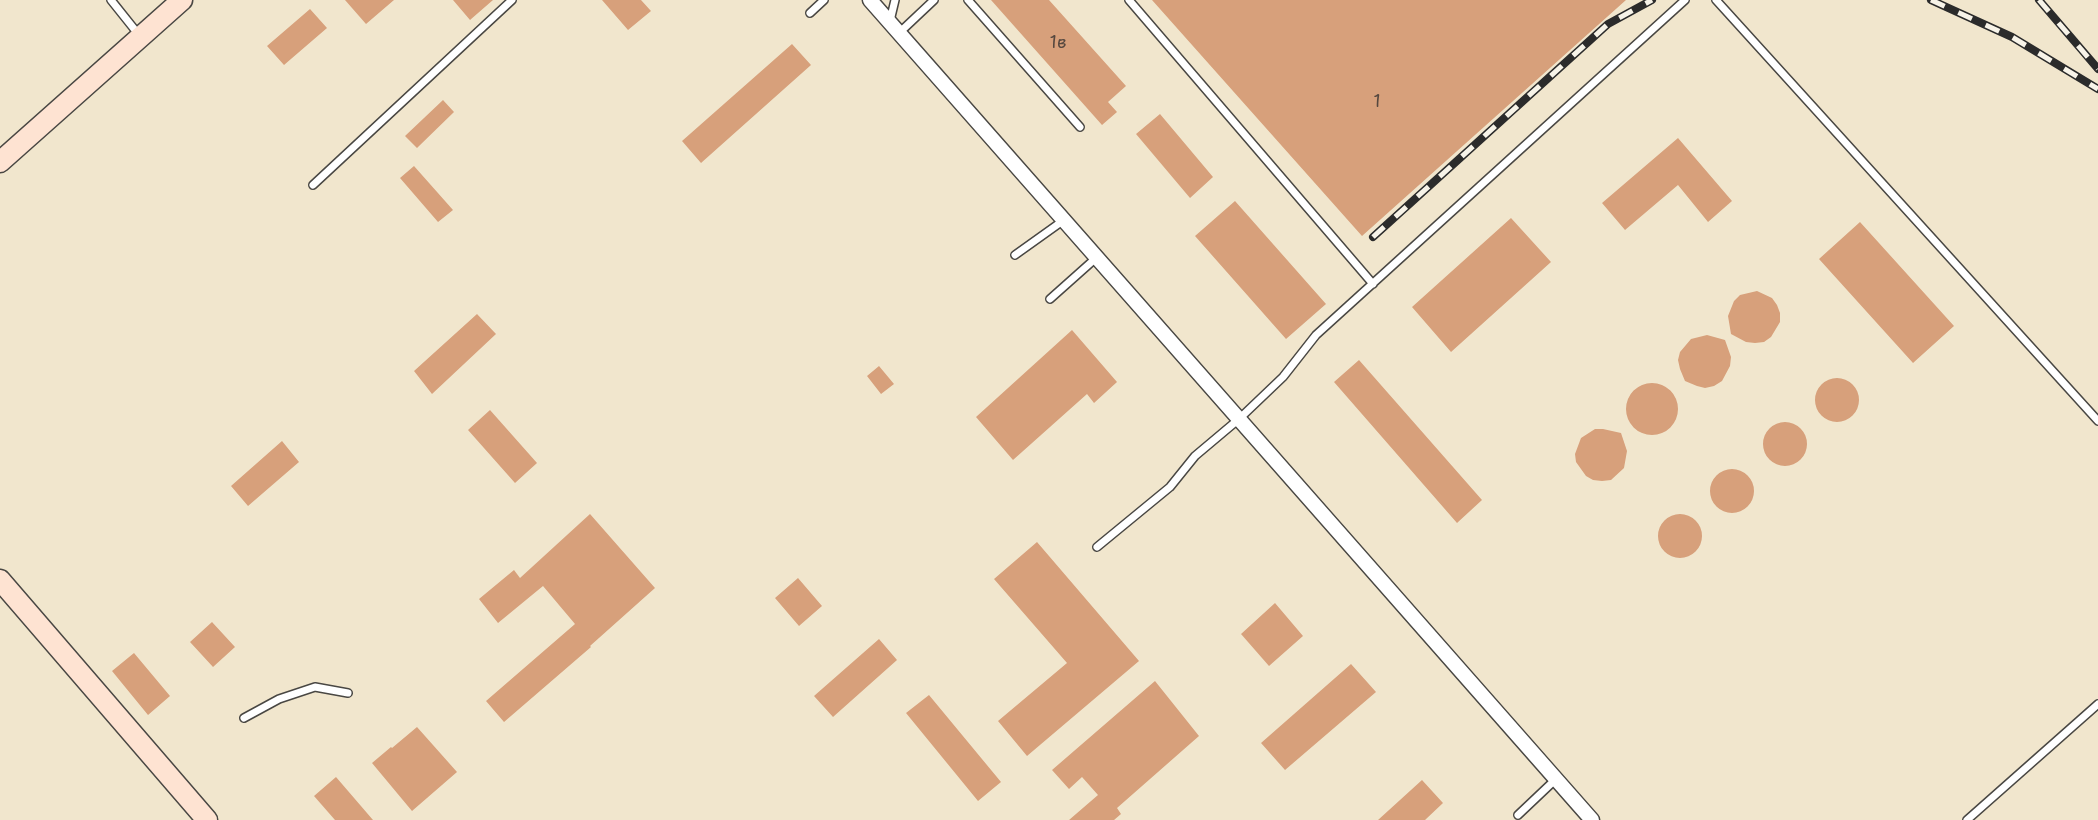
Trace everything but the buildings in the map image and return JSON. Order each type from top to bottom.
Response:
[{"type":"street","points":[[0,162],[182,0]]},
{"type":"street","points":[[870,0],[1592,820]]},
{"type":"street","points":[[0,580],[207,820]]},
{"type":"lane","points":[[111,0],[141,36]]},
{"type":"lane","points":[[313,185],[512,0]]},
{"type":"lane","points":[[810,13],[824,0]]},
{"type":"lane","points":[[895,0],[895,28]]},
{"type":"lane","points":[[895,28],[934,0]]},
{"type":"lane","points":[[968,0],[1080,127]]},
{"type":"lane","points":[[1129,0],[1373,284]]},
{"type":"lane","points":[[1097,547],[1170,487],[1195,456],[1283,377],[1316,335],[1685,0]]},
{"type":"lane","points":[[1716,0],[2098,421]]},
{"type":"lane","points":[[1015,255],[1064,220]]},
{"type":"lane","points":[[1050,299],[1097,258]]},
{"type":"lane","points":[[244,718],[279,699],[315,687],[348,693]]},
{"type":"lane","points":[[1967,820],[2098,704]]},
{"type":"lane","points":[[1518,815],[1556,779]]},
{"type":"railway","points":[[1373,237],[1608,24],[1652,0]]},
{"type":"railway","points":[[1931,0],[2012,37],[2098,89]]},
{"type":"railway","points":[[2039,0],[2098,69]]}]
